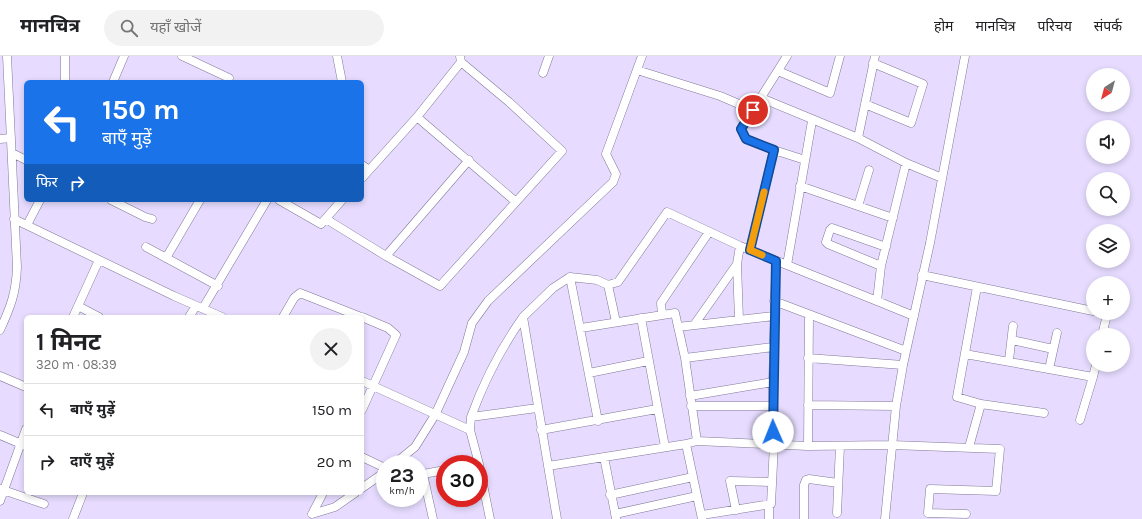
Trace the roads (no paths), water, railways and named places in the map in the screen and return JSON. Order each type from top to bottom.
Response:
[{"type":"street","points":[[0,330],[12,303],[16,287],[17,267],[7,56]]},
{"type":"street","points":[[65,56],[65,80]]},
{"type":"street","points":[[114,80],[124,56]]},
{"type":"street","points":[[182,56],[229,78]]},
{"type":"street","points":[[337,56],[342,80]]},
{"type":"street","points":[[543,73],[549,56]]},
{"type":"street","points":[[405,455],[414,447],[437,416],[464,352],[472,323],[488,302],[613,182],[616,174],[606,154],[642,56]]},
{"type":"street","points":[[787,56],[741,129],[746,139],[805,160]]},
{"type":"street","points":[[778,71],[830,93],[840,56]]},
{"type":"street","points":[[884,519],[902,365],[914,316],[942,178],[964,57]]},
{"type":"street","points":[[326,218],[386,256],[440,286],[562,151],[460,59],[417,117],[364,176]]},
{"type":"street","points":[[858,138],[874,59],[923,84],[911,123],[865,104]]},
{"type":"street","points":[[637,70],[727,99],[753,110]]},
{"type":"street","points":[[761,98],[812,121],[858,138],[906,163],[942,178]]},
{"type":"street","points":[[417,117],[469,160],[516,202]]},
{"type":"street","points":[[787,265],[812,121]]},
{"type":"street","points":[[0,139],[10,138]]},
{"type":"street","points":[[750,250],[774,150]]},
{"type":"street","points":[[12,153],[24,159]]},
{"type":"street","points":[[386,256],[469,160]]},
{"type":"street","points":[[877,301],[881,266],[906,163]]},
{"type":"street","points":[[364,166],[370,170]]},
{"type":"street","points":[[858,206],[869,170]]},
{"type":"street","points":[[800,186],[893,218]]},
{"type":"street","points":[[27,225],[39,202]]},
{"type":"street","points":[[115,202],[152,219]]},
{"type":"street","points":[[166,258],[199,202]]},
{"type":"street","points":[[191,315],[218,286],[267,202]]},
{"type":"street","points":[[282,202],[321,224],[340,202]]},
{"type":"street","points":[[476,455],[470,430],[471,417],[481,389],[494,363],[523,317],[553,288],[570,277],[597,280],[608,285],[618,282],[667,212],[740,246],[914,316]]},
{"type":"street","points":[[14,219],[218,315]]},
{"type":"street","points":[[881,266],[826,242],[832,228],[886,247]]},
{"type":"street","points":[[662,315],[661,303],[709,232]]},
{"type":"street","points":[[739,320],[738,264],[740,246]]},
{"type":"street","points":[[146,247],[218,286]]},
{"type":"street","points":[[74,315],[99,260]]},
{"type":"street","points":[[769,519],[774,444],[773,382],[776,261]]},
{"type":"street","points":[[694,325],[738,264]]},
{"type":"street","points":[[922,275],[1086,310]]},
{"type":"street","points":[[570,277],[598,421]]},
{"type":"street","points":[[608,285],[616,322]]},
{"type":"street","points":[[978,287],[957,397],[981,404],[1044,413]]},
{"type":"street","points":[[284,315],[294,298],[300,293],[356,315]]},
{"type":"street","points":[[774,301],[906,351]]},
{"type":"street","points":[[78,306],[96,315]]},
{"type":"street","points":[[581,328],[675,313],[685,358],[697,441]]},
{"type":"street","points":[[808,446],[809,314]]},
{"type":"street","points":[[678,327],[774,316]]},
{"type":"street","points":[[523,317],[537,408],[557,519]]},
{"type":"street","points":[[364,318],[388,328],[396,335],[364,405]]},
{"type":"street","points":[[641,318],[665,448]]},
{"type":"street","points":[[1009,360],[1013,326]]},
{"type":"street","points":[[1049,369],[1057,333]]},
{"type":"street","points":[[1012,340],[1053,349]]},
{"type":"street","points":[[685,358],[774,348]]},
{"type":"street","points":[[965,354],[1009,360],[1093,377]]},
{"type":"street","points":[[808,358],[902,365]]},
{"type":"street","points":[[589,373],[648,361]]},
{"type":"street","points":[[1080,420],[1094,372]]},
{"type":"street","points":[[0,376],[24,386]]},
{"type":"street","points":[[364,382],[470,430]]},
{"type":"street","points":[[690,396],[773,382]]},
{"type":"street","points":[[970,447],[981,404]]},
{"type":"street","points":[[808,405],[896,406]]},
{"type":"street","points":[[691,406],[773,406]]},
{"type":"street","points":[[471,417],[537,408]]},
{"type":"street","points":[[542,430],[598,421],[657,409]]},
{"type":"street","points":[[0,435],[23,445],[2,490],[0,500]]},
{"type":"street","points":[[548,466],[665,448],[697,441],[808,446],[892,445],[1000,449],[996,491],[930,489],[928,513],[966,514]]},
{"type":"street","points":[[686,444],[702,517],[736,510],[769,506]]},
{"type":"street","points":[[837,514],[840,446]]},
{"type":"street","points":[[604,457],[615,516],[697,496]]},
{"type":"street","points":[[364,458],[376,464]]},
{"type":"street","points":[[433,519],[423,474],[436,472]]},
{"type":"street","points":[[610,495],[693,477]]},
{"type":"street","points":[[364,487],[376,478]]},
{"type":"street","points":[[804,519],[804,485],[806,480],[809,479],[838,483]]},
{"type":"street","points":[[736,510],[730,481],[772,482]]},
{"type":"street","points":[[2,490],[44,504]]},
{"type":"street","points":[[73,519],[82,495]]},
{"type":"street","points":[[322,495],[312,514],[335,507],[352,495]]},
{"type":"street","points":[[488,507],[490,519]]}]
